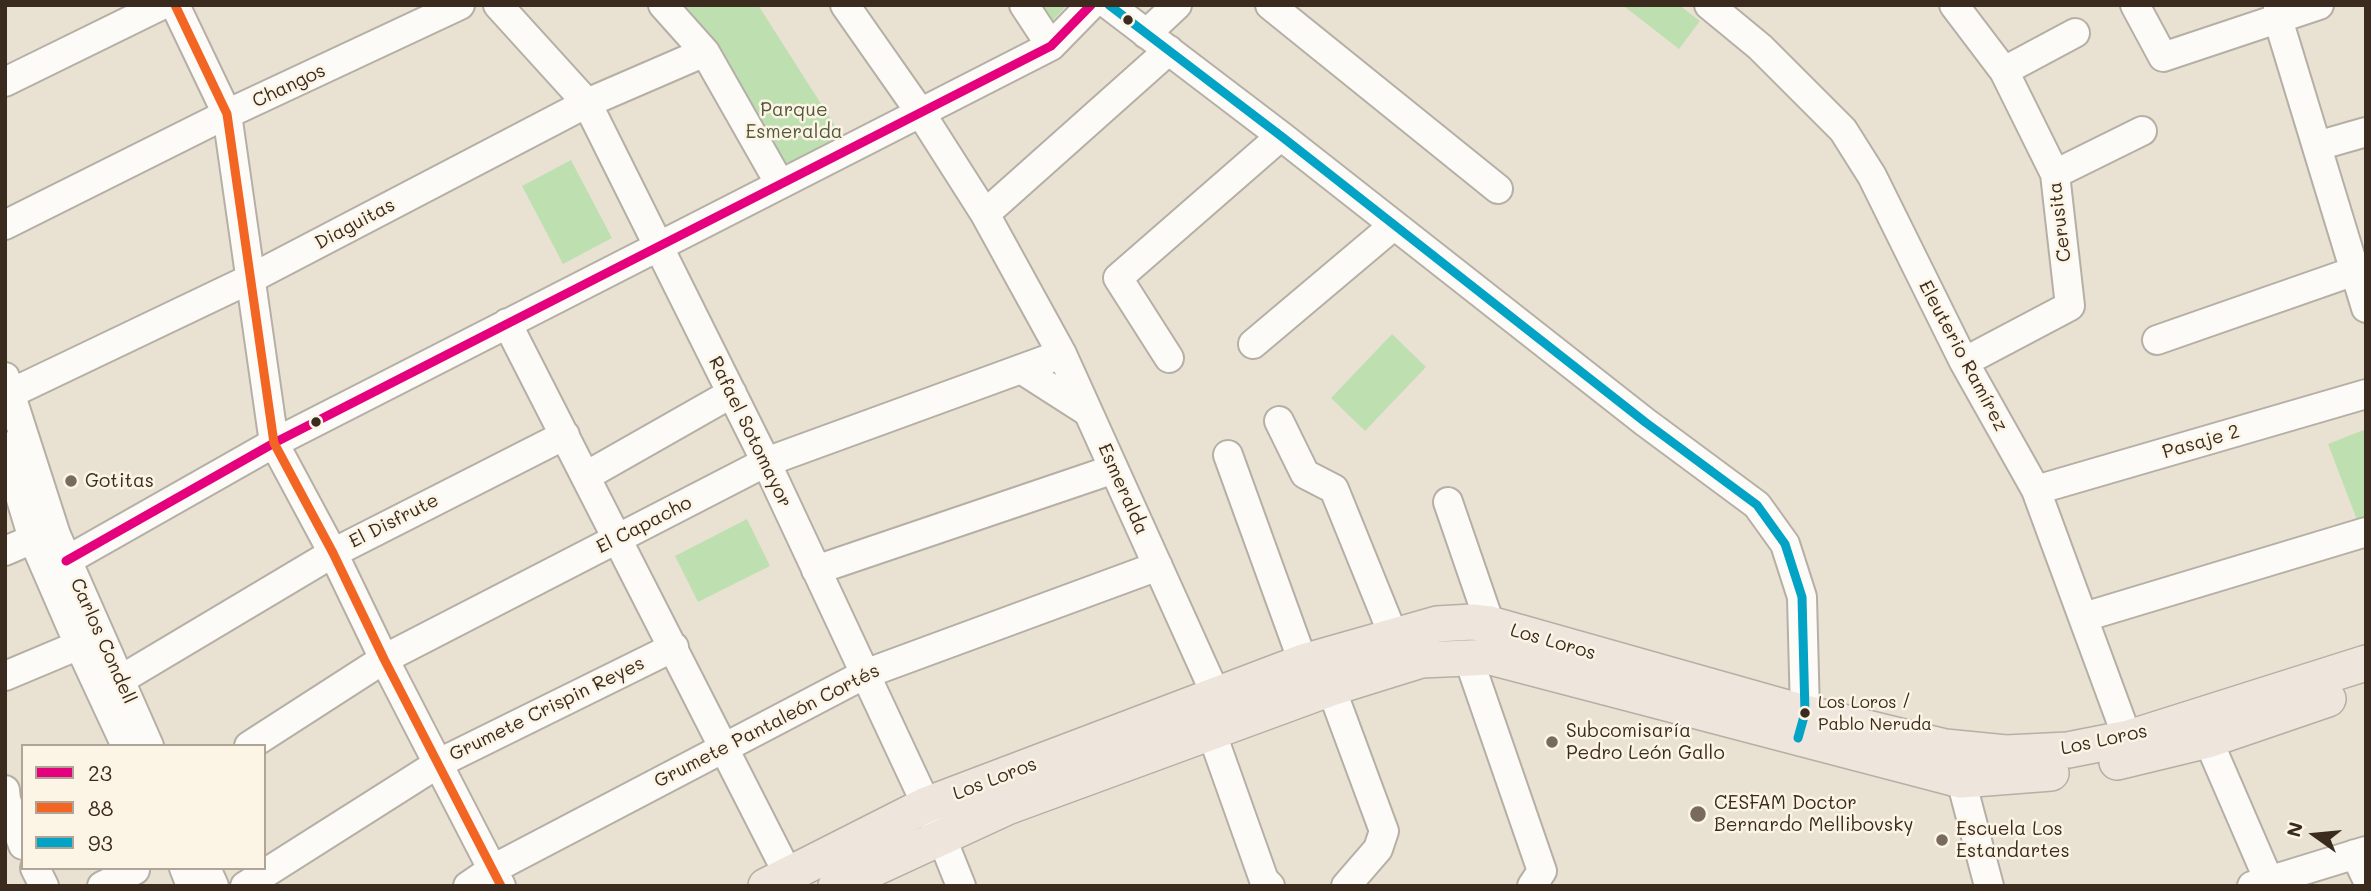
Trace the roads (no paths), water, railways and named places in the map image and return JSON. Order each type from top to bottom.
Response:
[{"type":"main road","name":"Los Loros","points":[[777,880],[934,821],[1216,695],[1303,662],[1437,624],[1490,624],[1802,725],[1961,780],[2049,774],[2132,748],[2366,663]]},
{"type":"main road","name":"Los Loros","points":[[836,886],[934,821],[1007,807],[1331,688],[1421,660],[1491,657],[1802,725],[1975,752],[2037,753],[2132,748],[2208,740],[2366,686]]},
{"type":"street","points":[[5,82],[162,5]]},
{"type":"street","points":[[176,5],[228,114],[274,443],[497,877]]},
{"type":"street","name":"Changos","points":[[5,225],[228,114],[460,5]]},
{"type":"street","name":"Rafael Sotomayor","points":[[498,5],[587,103],[766,462],[934,821],[961,886]]},
{"type":"street","points":[[663,5],[705,52],[780,184]]},
{"type":"street","name":"Esmeralda","points":[[845,5],[920,112],[985,214],[1062,354],[1216,695]]},
{"type":"street","points":[[1024,5],[1051,46]]},
{"type":"street","points":[[5,551],[52,545],[274,443],[1051,46],[1091,5]]},
{"type":"street","points":[[1109,5],[1282,136],[1645,422],[1757,505],[1786,544],[1802,597],[1802,725]]},
{"type":"street","points":[[1146,34],[1177,5]]},
{"type":"street","points":[[1270,5],[1498,189]]},
{"type":"street","name":"Eleuterio Ramírez","points":[[1709,5],[1760,47],[1843,130],[1872,176],[1964,362],[2036,490],[2132,748]]},
{"type":"street","name":"Cerusita","points":[[1954,5],[2004,71],[2055,174],[2070,306],[1964,362]]},
{"type":"street","points":[[2135,5],[2163,57],[2278,12],[2319,5]]},
{"type":"street","points":[[2278,12],[2316,146],[2360,269],[2366,308]]},
{"type":"street","points":[[2004,71],[2076,33]]},
{"type":"street","points":[[985,214],[1169,50]]},
{"type":"street","name":"Diaguitas","points":[[7,389],[250,279],[587,103],[705,52]]},
{"type":"street","points":[[2055,174],[2141,131]]},
{"type":"street","points":[[2316,146],[2366,132]]},
{"type":"street","points":[[1168,358],[1118,278],[1282,136]]},
{"type":"street","points":[[1253,344],[1393,226]]},
{"type":"street","points":[[2157,340],[2360,269]]},
{"type":"street","points":[[507,323],[723,747],[777,880]]},
{"type":"street","name":"El Capacho","points":[[251,744],[384,659],[766,462],[1062,354]]},
{"type":"street","points":[[1021,369],[1088,412]]},
{"type":"street","name":"Carlos Condell","points":[[7,389],[79,645],[125,744]]},
{"type":"street","points":[[586,476],[732,393]]},
{"type":"street","name":"Pasaje 2","points":[[2036,490],[2366,394]]},
{"type":"street","points":[[1279,421],[1304,474],[1335,489],[1394,637]]},
{"type":"street","name":"El Disfrute","points":[[120,680],[332,553],[565,435]]},
{"type":"street","name":"Carlos Condell","points":[[5,446],[120,680],[148,744]]},
{"type":"street","points":[[1228,455],[1303,662]]},
{"type":"street","points":[[816,570],[1114,469]]},
{"type":"street","points":[[1448,502],[1490,624]]},
{"type":"street","points":[[2084,617],[2366,532]]},
{"type":"street","name":"Grumete Pantaleón Cortés","points":[[468,886],[497,877],[723,747],[865,674],[1158,566]]},
{"type":"street","points":[[5,676],[79,645]]},
{"type":"street","name":"Grumete Crispin Reyes","points":[[245,886],[439,763],[674,647]]},
{"type":"street","points":[[1468,657],[1542,871],[1532,886]]},
{"type":"street","points":[[1331,688],[1384,831],[1378,849],[1346,886]]},
{"type":"street","points":[[1216,695],[1211,731],[1261,884]]},
{"type":"street","points":[[2208,740],[2260,883],[2362,861]]},
{"type":"street","points":[[1961,780],[1989,886]]},
{"type":"street","points":[[11,794],[21,836]]},
{"type":"street","points":[[36,870],[44,886]]},
{"type":"street","points":[[102,886],[135,870]]},
{"type":"street","points":[[207,870],[214,886]]},
{"type":"place","name":"Gotitas","points":[[71,481]]},
{"type":"place","name":"Los Loros / Pablo Neruda","points":[[1805,713]]},
{"type":"place","name":"Subcomisaría Pedro León Gallo","points":[[1552,742]]},
{"type":"place","name":"CESFAM Doctor Bernardo Mellibovsky","points":[[1698,814]]},
{"type":"place","name":"Escuela Los Estandartes","points":[[1942,840]]},
{"type":"park label","name":"Parque Esmeralda","points":[[794,121]]}]
